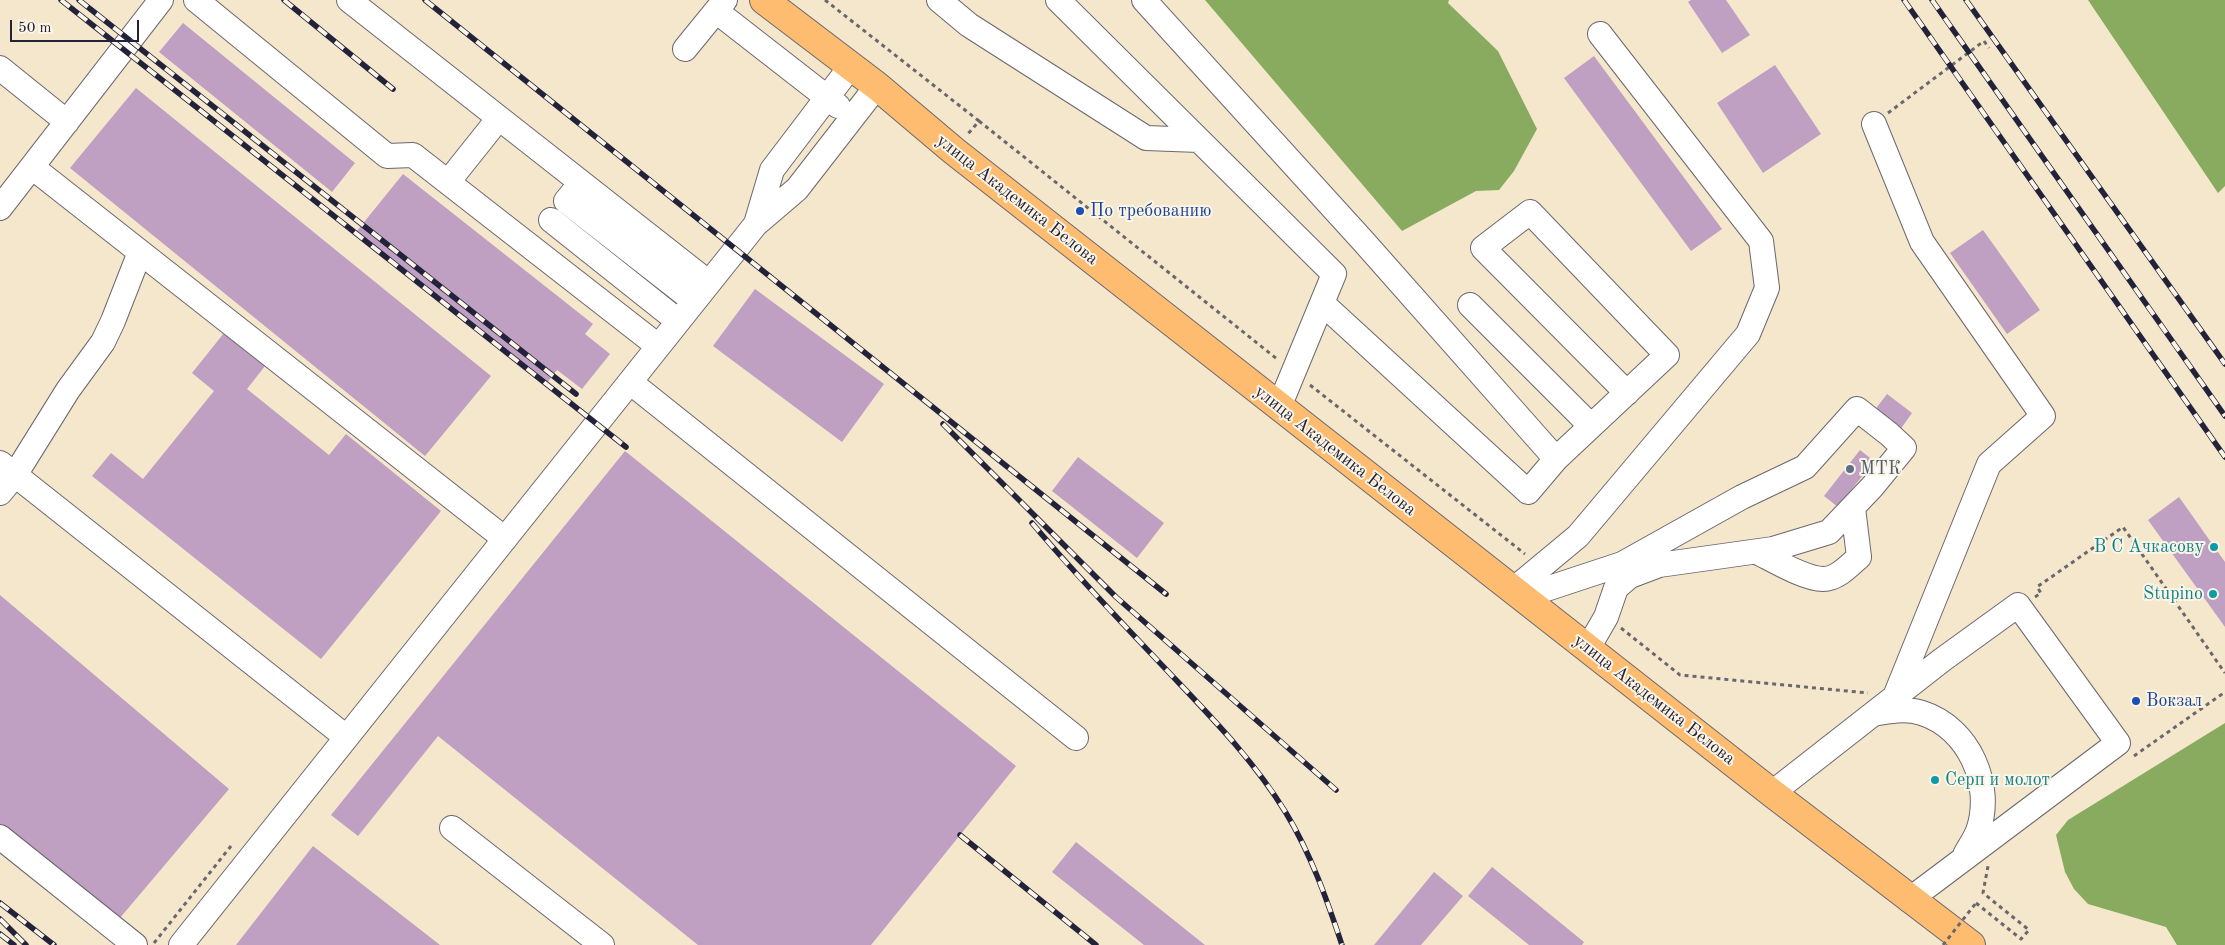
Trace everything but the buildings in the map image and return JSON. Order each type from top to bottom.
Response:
[{"type":"main road","name":"улица Академика Белова","points":[[764,0],[877,86],[954,151],[1962,943]]},
{"type":"lane","points":[[0,208],[162,0]]},
{"type":"lane","points":[[196,0],[387,156],[414,155],[658,346]]},
{"type":"lane","points":[[349,0],[709,283]]},
{"type":"lane","points":[[939,0],[969,25],[1146,138],[1199,140]]},
{"type":"lane","points":[[1058,0],[1334,274],[1279,406]]},
{"type":"lane","points":[[1144,0],[1364,242],[1556,459]]},
{"type":"lane","points":[[685,49],[721,5],[853,118]]},
{"type":"lane","points":[[1517,594],[1541,566],[1578,536],[1748,334],[1767,288],[1761,241],[1600,34]]},
{"type":"lane","points":[[756,224],[772,170],[851,66]]},
{"type":"lane","points":[[0,68],[66,122]]},
{"type":"lane","points":[[180,945],[756,224],[797,189],[877,86]]},
{"type":"lane","points":[[448,182],[499,118]]},
{"type":"lane","points":[[1874,124],[1922,242],[2043,416],[1989,464],[1896,696]]},
{"type":"lane","points":[[32,167],[505,539]]},
{"type":"lane","points":[[530,246],[581,183]]},
{"type":"lane","points":[[566,201],[694,301]]},
{"type":"lane","points":[[1322,303],[1528,492],[1556,459],[1592,426],[1627,393],[1667,355],[1530,212],[1483,248],[1627,393]]},
{"type":"lane","points":[[551,220],[678,322]]},
{"type":"lane","points":[[0,493],[7,469],[68,390],[102,342],[114,321],[140,252]]},
{"type":"lane","points":[[1470,305],[1592,426]]},
{"type":"lane","points":[[630,382],[1076,738]]},
{"type":"lane","points":[[1517,594],[1622,564],[1742,497],[1805,467],[1857,409],[1904,448],[1853,508],[1829,532],[1756,552],[1659,565],[1630,576],[1616,588],[1606,617],[1588,648]]},
{"type":"lane","points":[[7,469],[346,737]]},
{"type":"lane","points":[[1756,552],[1795,571],[1823,579],[1843,572],[1859,557],[1853,508]]},
{"type":"lane","points":[[1772,793],[1872,714],[2018,605],[2118,742],[1909,900]]},
{"type":"lane","points":[[1872,714],[1892,710],[1921,713],[1945,724],[1964,744],[1978,769],[1983,800],[1978,831],[1963,858]]},
{"type":"lane","points":[[452,828],[602,945]]},
{"type":"lane","points":[[0,837],[136,945]]},
{"type":"path","points":[[825,0],[1293,372],[1541,566]]},
{"type":"path","points":[[1874,124],[1984,41],[1989,48]]},
{"type":"path","points":[[954,151],[979,121]]},
{"type":"path","points":[[2020,608],[2041,593],[2037,587],[2123,527],[2225,672]]},
{"type":"path","points":[[1606,617],[1680,675],[1896,696]]},
{"type":"path","points":[[2129,759],[2225,692]]},
{"type":"path","points":[[1962,943],[1976,903],[2021,939],[2030,930],[1983,893],[1984,878],[1991,861]]},
{"type":"green space","points":[[1205,0],[1449,0],[1448,3],[1498,51],[1537,129],[1514,171],[1499,190],[1476,191],[1402,231]]},
{"type":"green space","points":[[2088,0],[2225,0],[2225,186],[2218,193]]},
{"type":"green space","points":[[2225,723],[2225,945],[2177,945],[2166,927],[2088,904],[2074,889],[2065,872],[2056,835],[2068,820]]},
{"type":"railway","points":[[61,0],[626,447]]},
{"type":"railway","points":[[79,0],[576,394]]},
{"type":"railway","points":[[284,0],[393,89]]},
{"type":"railway","points":[[425,0],[1166,594]]},
{"type":"railway","points":[[1904,0],[2225,457]]},
{"type":"railway","points":[[1932,0],[2225,416]]},
{"type":"railway","points":[[1966,0],[2225,364]]},
{"type":"railway","points":[[943,424],[1116,597],[1336,790]]},
{"type":"railway","points":[[1032,523],[1085,584],[1221,729],[1262,778],[1286,813],[1311,861],[1342,945]]},
{"type":"railway","points":[[960,835],[1096,945]]},
{"type":"railway","points":[[0,903],[54,945]]},
{"type":"railway","points":[[0,919],[26,945]]},
{"type":"railway","points":[[0,934],[14,945]]},
{"type":"place","name":"По требованию","points":[[1080,211]]},
{"type":"place","name":"МТК","points":[[1850,469]]},
{"type":"place","name":"В С Ачкасову","points":[[2214,547]]},
{"type":"place","name":"Stupino","points":[[2213,594]]},
{"type":"place","name":"Вокзал","points":[[2136,701]]},
{"type":"place","name":"Серп и молот","points":[[1935,780]]}]
